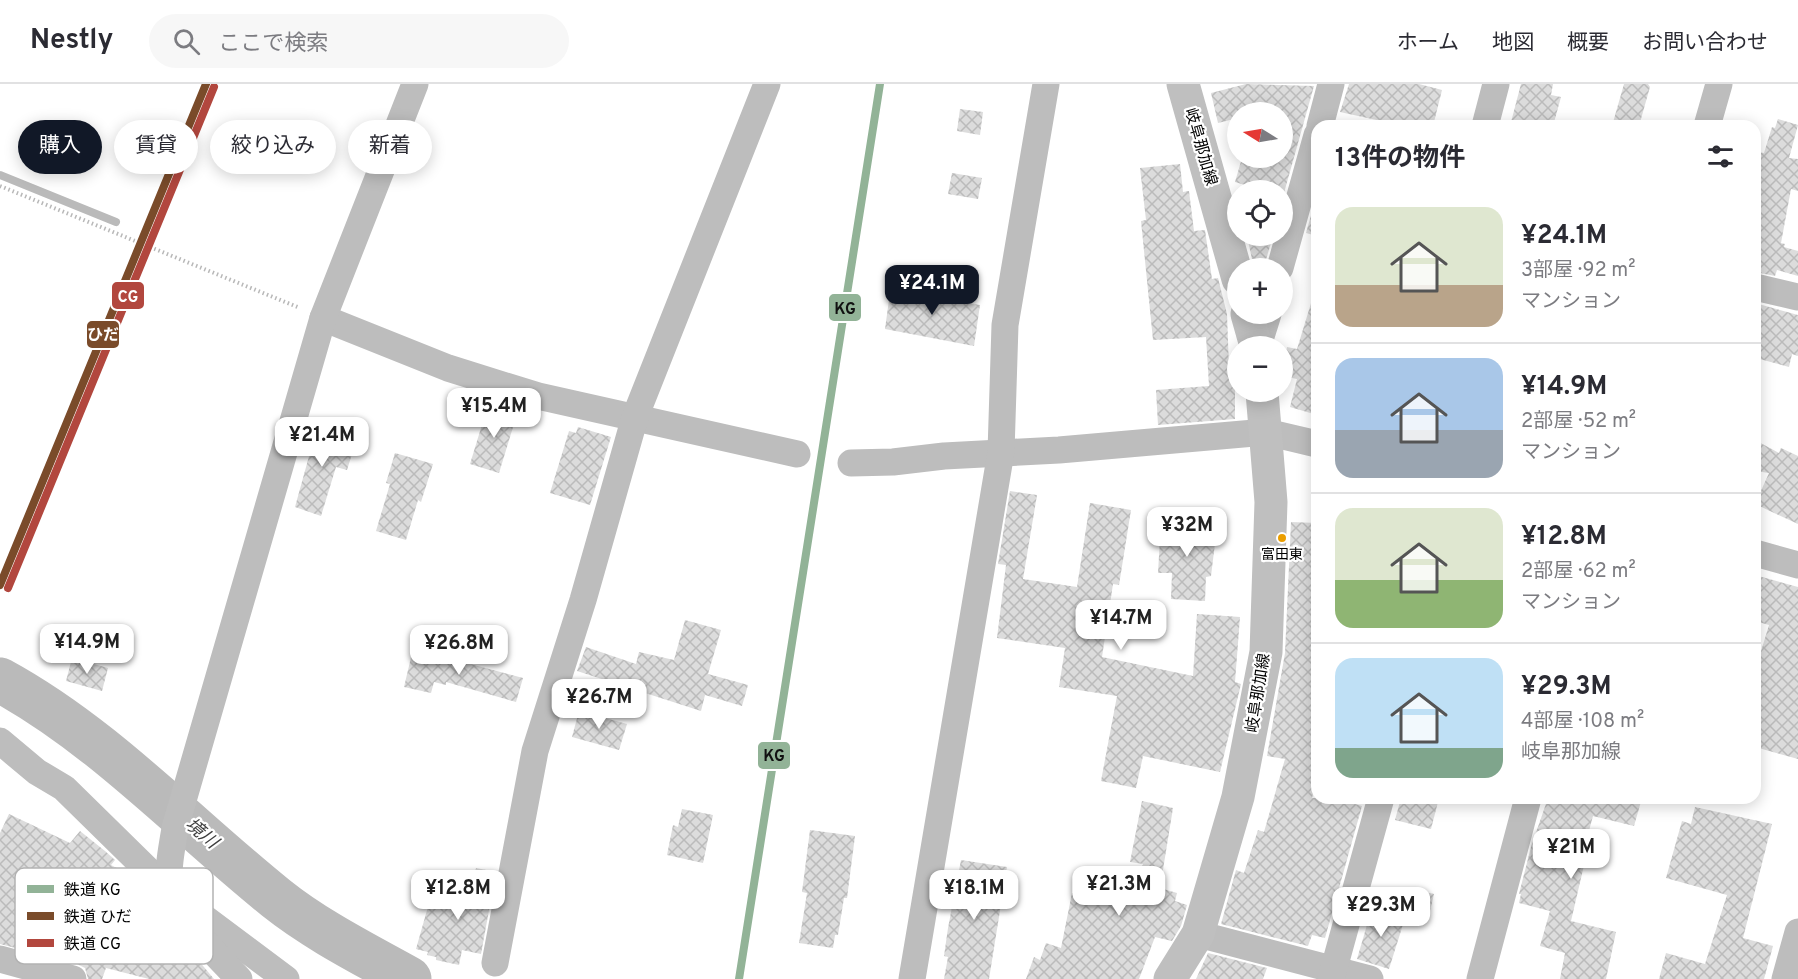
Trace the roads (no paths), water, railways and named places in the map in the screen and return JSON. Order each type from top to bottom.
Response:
[{"type":"main road","name":"岐阜那加線","points":[[1183,84],[1232,258]]},
{"type":"main road","name":"岐阜那加線","points":[[1170,979],[1198,934],[1238,796],[1253,729],[1266,652],[1271,502],[1263,402]]},
{"type":"street","points":[[170,868],[175,828],[322,318],[415,84]]},
{"type":"street","points":[[495,963],[535,751],[583,600],[635,417],[767,84]]},
{"type":"street","points":[[912,979],[1001,452],[1005,325],[1046,84]]},
{"type":"street","points":[[1322,120],[1331,84]]},
{"type":"street","points":[[1487,120],[1496,84]]},
{"type":"street","points":[[1709,120],[1719,84]]},
{"type":"street","points":[[1283,258],[1311,157]]},
{"type":"street","points":[[1761,288],[1798,297]]},
{"type":"street","points":[[322,318],[448,368],[538,396],[797,454]]},
{"type":"street","points":[[851,463],[893,462],[1266,432],[1311,443]]},
{"type":"street","points":[[1761,555],[1798,565]]},
{"type":"street","points":[[0,741],[37,772],[64,788],[146,868]]},
{"type":"street","points":[[1333,974],[1379,804]]},
{"type":"street","points":[[1480,979],[1526,804]]},
{"type":"street","points":[[213,924],[286,979]]},
{"type":"street","points":[[1785,979],[1798,932]]},
{"type":"street","points":[[1198,934],[1333,974],[1370,979]]},
{"type":"street","points":[[213,950],[239,979]]},
{"type":"street","points":[[0,959],[15,963]]},
{"type":"street","points":[[18,964],[73,979]]},
{"type":"waterway","points":[[0,175],[116,222]]},
{"type":"waterway","name":"境川","points":[[0,680],[38,702],[109,754],[291,910],[409,979]]},
{"type":"rail line","name":"ひだ","points":[[0,585],[206,84]]},
{"type":"rail line","name":"KG","points":[[739,979],[880,84]]},
{"type":"rail line","name":"CG","points":[[8,588],[214,87]]},
{"type":"place","name":"富田東","points":[[1282,538]]}]
